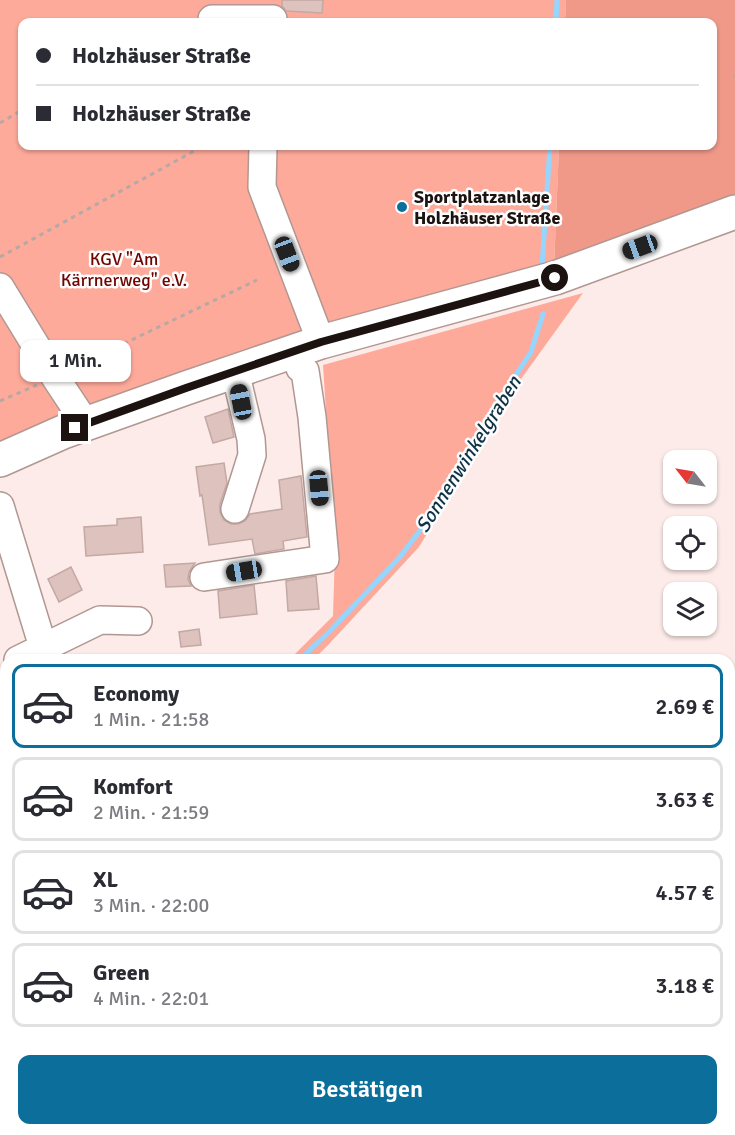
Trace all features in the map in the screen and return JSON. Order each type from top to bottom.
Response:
[{"type":"main road","points":[[0,460],[63,432],[309,346],[555,278],[735,212]]},
{"type":"street","points":[[208,14],[260,18]]},
{"type":"street","points":[[204,577],[325,559],[312,417],[304,372],[300,368],[309,346],[262,188],[263,150]]},
{"type":"street","points":[[0,287],[86,424]]},
{"type":"street","points":[[235,371],[251,439],[252,455],[235,509]]},
{"type":"street","points":[[0,506],[45,653],[100,620],[138,621]]},
{"type":"path","points":[[0,123],[18,112]]},
{"type":"path","points":[[0,257],[196,150]]},
{"type":"path","points":[[0,401],[257,280]]},
{"type":"green space","name":"KGV \"Am Kärrnerweg\" e.V.","points":[[0,0],[566,0],[565,18],[18,18],[18,150],[559,150],[554,268],[0,450]]},
{"type":"green space","points":[[583,293],[513,390],[419,547],[319,654],[295,654],[333,616],[335,551],[323,365]]},
{"type":"shaded area","points":[[566,0],[735,0],[735,199],[554,268],[559,150],[717,150],[717,18],[565,18]]},
{"type":"building","points":[[282,0],[323,0],[322,13],[286,11],[282,6]]},
{"type":"building","points":[[228,409],[234,437],[213,443],[205,417]]},
{"type":"building","points":[[224,463],[227,483],[220,504],[220,512],[224,520],[231,524],[238,524],[245,521],[250,514],[282,509],[279,480],[301,476],[307,537],[283,541],[284,549],[255,554],[252,539],[209,545],[196,467]]},
{"type":"building","points":[[141,517],[143,552],[86,556],[84,527],[117,525],[117,519]]},
{"type":"building","points":[[195,563],[189,572],[188,579],[191,586],[166,587],[164,565]]},
{"type":"building","points":[[71,567],[82,590],[59,602],[48,579]]},
{"type":"building","points":[[316,576],[319,609],[288,611],[286,581]]},
{"type":"building","points":[[254,585],[257,614],[220,618],[218,591]]},
{"type":"building","points":[[199,629],[201,645],[181,647],[179,632]]},
{"type":"waterway","name":"Sonnenwinkelgraben","points":[[556,18],[557,0]]},
{"type":"waterway","name":"Sonnenwinkelgraben","points":[[542,267],[550,150]]},
{"type":"waterway","name":"Sonnenwinkelgraben","points":[[305,654],[399,558],[438,507],[489,416],[531,352],[543,314]]},
{"type":"place","name":"Sportplatzanlage Holzhäuser Straße","points":[[402,207]]},
{"type":"route","points":[[75,428],[321,342],[555,278]]}]
